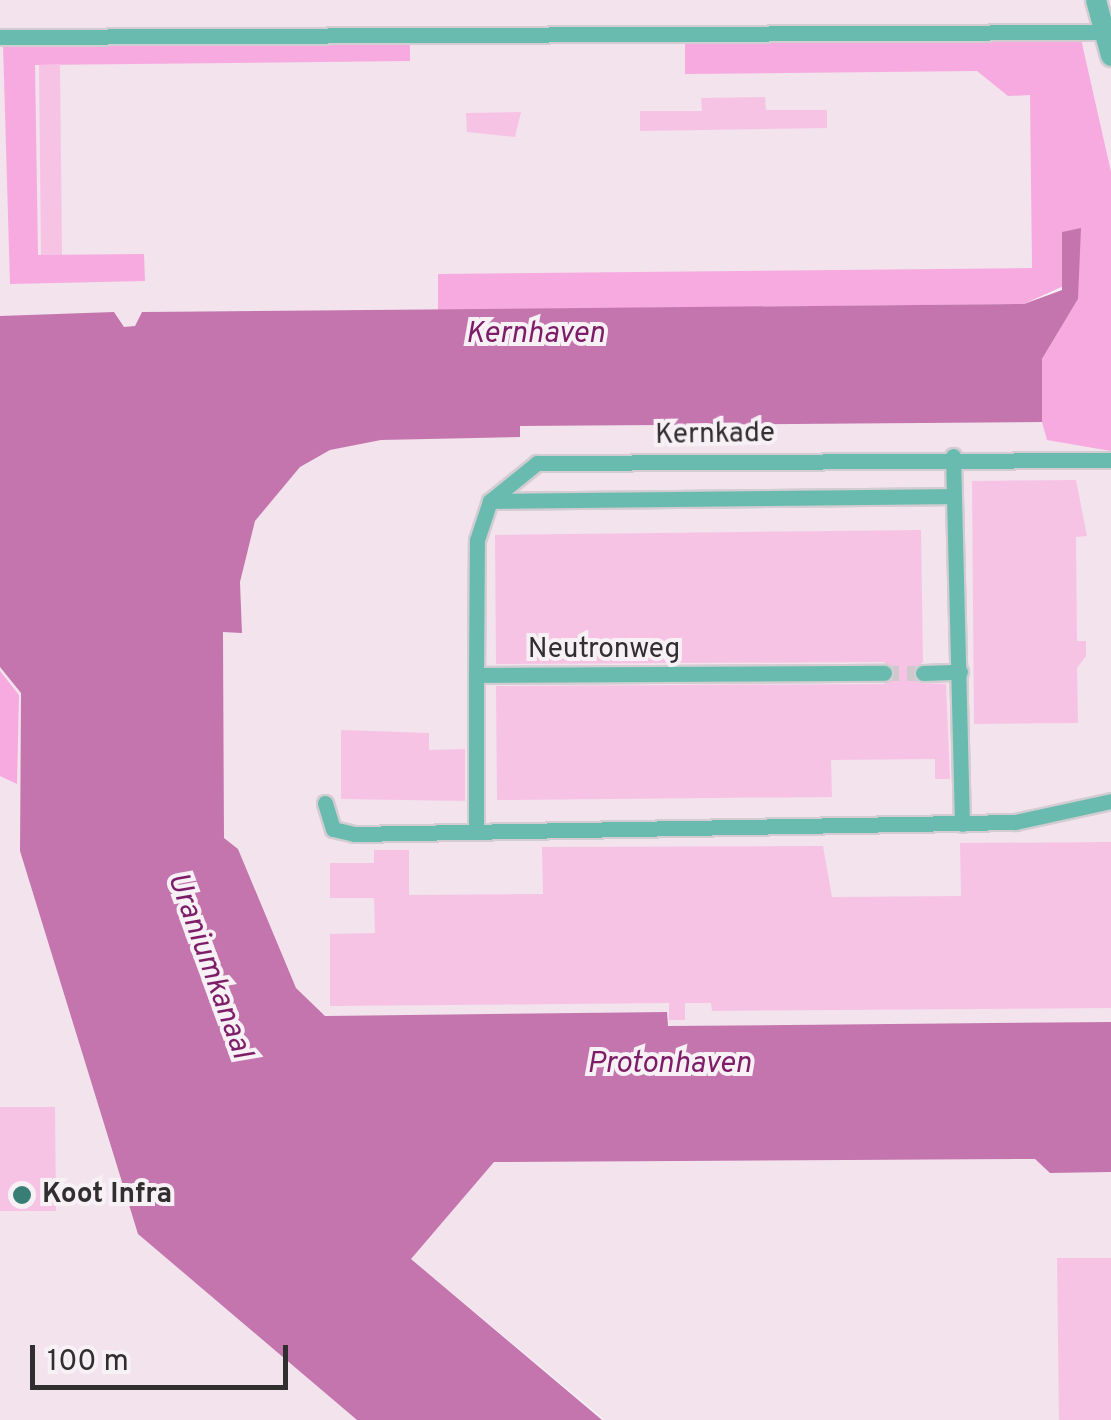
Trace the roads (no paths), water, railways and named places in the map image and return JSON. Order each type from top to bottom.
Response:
[{"type":"street","points":[[1096,0],[1111,56]]},
{"type":"street","points":[[0,37],[1105,32]]},
{"type":"street","points":[[953,456],[962,824]]},
{"type":"street","name":"Kernkade","points":[[490,500],[536,463],[953,456],[1111,460]]},
{"type":"street","points":[[476,827],[477,540],[490,500],[954,496]]},
{"type":"street","points":[[923,672],[960,672]]},
{"type":"street","name":"Neutronweg","points":[[476,675],[884,673]]},
{"type":"street","points":[[325,804],[326,820],[344,833],[476,827],[962,824],[1070,814],[1111,801]]},
{"type":"water","points":[[1081,228],[1078,299],[1042,359],[1042,422],[520,426],[520,437],[381,440],[330,450],[300,467],[255,521],[240,582],[242,633],[223,632],[224,838],[238,849],[296,988],[325,1016],[667,1012],[668,1026],[1111,1022],[1111,1172],[1050,1173],[1035,1159],[494,1162],[411,1259],[602,1420],[357,1420],[138,1234],[20,851],[21,693],[0,667],[0,316],[114,312],[124,327],[135,326],[142,312],[1024,304],[1062,290],[1062,232]]},
{"type":"tunnel","points":[[884,673],[923,673]]},
{"type":"place","name":"Koot Infra","points":[[22,1195]]},
{"type":"water label","name":"Kernhaven","points":[[535,335]]},
{"type":"water label","name":"Uraniumkanaal","points":[[208,966]]},
{"type":"water label","name":"Protonhaven","points":[[669,1065]]}]
